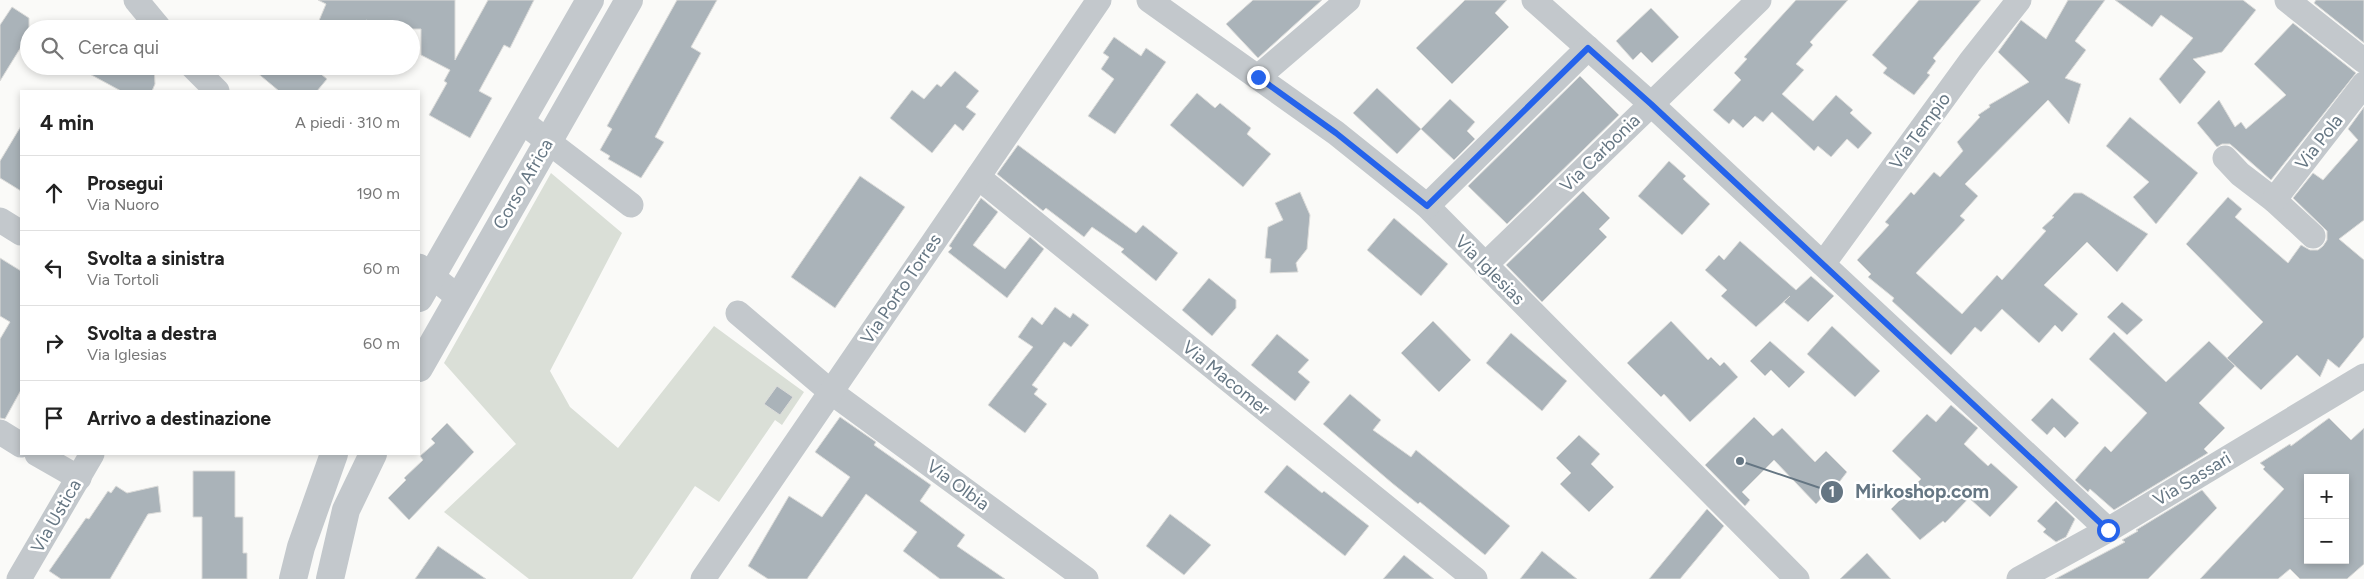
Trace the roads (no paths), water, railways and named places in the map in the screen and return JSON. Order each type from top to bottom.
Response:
[{"type":"street","points":[[136,0],[153,20]]},
{"type":"street","name":"Corso Africa","points":[[423,280],[590,0]]},
{"type":"street","name":"Corso Africa","points":[[420,366],[629,0]]},
{"type":"street","name":"Via Porto Torres","points":[[709,577],[831,392],[1099,0]]},
{"type":"street","name":"Via Iglesias","points":[[1149,0],[1336,133],[1427,206],[1797,579]]},
{"type":"street","points":[[1258,77],[1348,0]]},
{"type":"street","name":"Via Carbonia","points":[[1484,265],[1759,0]]},
{"type":"street","name":"Via Tempio","points":[[1823,264],[1970,62],[2020,0]]},
{"type":"street","points":[[2297,2],[2364,61]]},
{"type":"street","points":[[1544,3],[1588,48],[1651,104],[2108,530]]},
{"type":"street","points":[[1427,206],[1588,48]]},
{"type":"street","points":[[201,75],[216,90]]},
{"type":"street","name":"Via Pola","points":[[2274,200],[2364,84]]},
{"type":"street","points":[[520,120],[631,206]]},
{"type":"street","points":[[2226,158],[2240,174],[2274,200],[2313,236]]},
{"type":"street","name":"Via Macomer","points":[[978,177],[1475,579]]},
{"type":"street","points":[[0,220],[20,232]]},
{"type":"street","points":[[423,280],[458,297]]},
{"type":"street","name":"Via Olbia","points":[[738,313],[831,392],[1086,579]]},
{"type":"street","name":"Via Sassari","points":[[2019,579],[2361,385]]},
{"type":"street","points":[[0,432],[20,444]]},
{"type":"street","points":[[39,455],[79,478]]},
{"type":"street","name":"Via Ustica","points":[[19,579],[91,455]]},
{"type":"street","points":[[293,579],[301,547],[334,455]]},
{"type":"street","points":[[330,579],[346,510],[373,455]]},
{"type":"place","name":"Mirkoshop.com","points":[[1740,461]]}]
